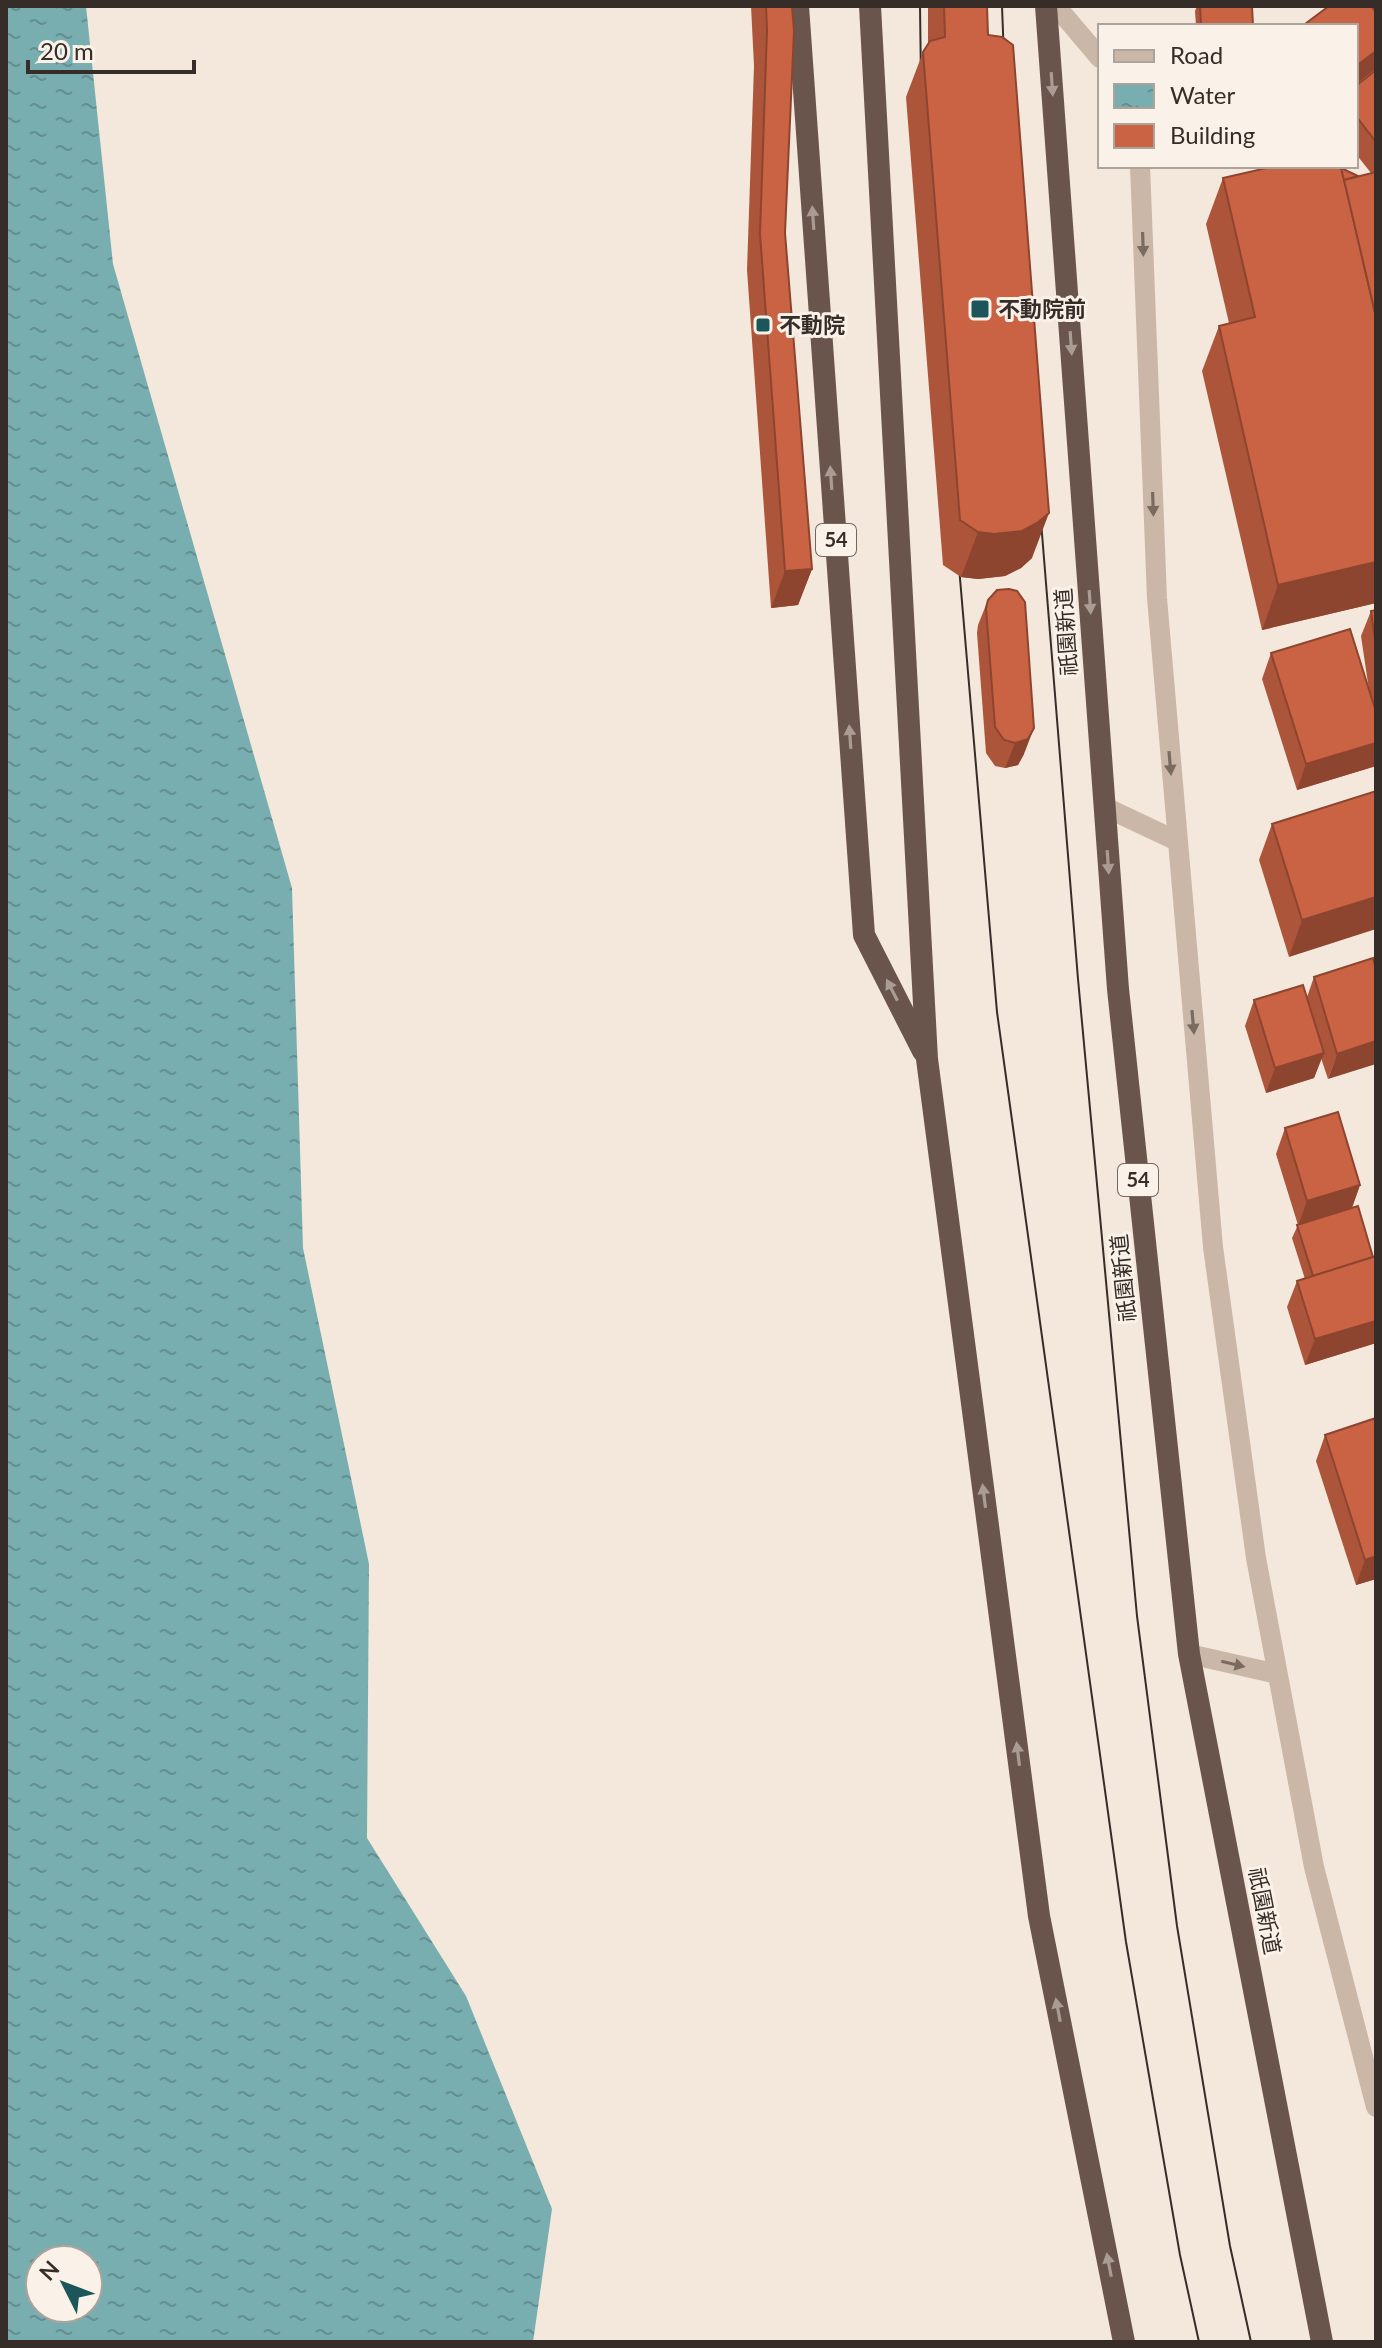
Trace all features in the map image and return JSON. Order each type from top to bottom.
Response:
[{"type":"highway","name":"54","points":[[798,6],[864,935],[927,1059]]},
{"type":"highway","name":"54","points":[[870,6],[927,1059],[1039,1916],[1124,2342]]},
{"type":"highway","name":"祇園新道","points":[[1046,6],[1118,989],[1189,1654],[1322,2342]]},
{"type":"street","points":[[1056,6],[1098,56]]},
{"type":"street","points":[[1140,168],[1157,598],[1213,1247],[1256,1558],[1277,1674],[1314,1867],[1376,2107]]},
{"type":"street","points":[[1105,807],[1177,841]]},
{"type":"street","points":[[1189,1654],[1277,1674]]},
{"type":"water","points":[[6,6],[86,6],[113,264],[292,888],[303,1248],[369,1564],[367,1838],[466,1996],[552,2209],[533,2342],[6,2342]]},
{"type":"building","points":[[766,6],[792,6],[794,31],[785,233],[812,569],[785,571],[760,234]]},
{"type":"building","points":[[944,6],[987,6],[988,35],[1002,37],[1013,45],[1049,513],[1022,531],[978,532],[960,520],[923,52],[930,41],[945,37]]},
{"type":"building","points":[[1200,6],[1252,6],[1253,24],[1201,24]]},
{"type":"building","points":[[1329,6],[1371,6],[1376,12],[1376,51],[1358,64],[1358,24],[1305,24]]},
{"type":"building","points":[[1376,70],[1376,142],[1358,119],[1358,84]]},
{"type":"building","points":[[1266,168],[1341,168],[1376,317],[1376,562],[1278,585],[1219,326],[1255,317],[1223,178]]},
{"type":"building","points":[[1341,168],[1358,176],[1344,180]]},
{"type":"building","points":[[1376,172],[1376,317],[1344,180]]},
{"type":"building","points":[[997,590],[1017,591],[1025,602],[1034,728],[1028,739],[1015,743],[1004,740],[995,727],[986,608],[988,600]]},
{"type":"building","points":[[1376,610],[1376,647],[1371,611]]},
{"type":"building","points":[[1350,629],[1376,712],[1376,743],[1306,764],[1271,653]]},
{"type":"building","points":[[1376,791],[1376,897],[1302,920],[1272,824]]},
{"type":"building","points":[[1373,958],[1376,970],[1376,1041],[1337,1054],[1314,977]]},
{"type":"building","points":[[1303,985],[1324,1053],[1275,1068],[1254,1000]]},
{"type":"building","points":[[1338,1112],[1360,1185],[1307,1201],[1285,1128]]},
{"type":"building","points":[[1358,1206],[1373,1257],[1313,1276],[1297,1225]]},
{"type":"building","points":[[1376,1256],[1376,1321],[1315,1339],[1297,1281]]},
{"type":"building","points":[[1376,1418],[1376,1556],[1365,1560],[1325,1435]]},
{"type":"tram line","points":[[920,6],[921,81]]},
{"type":"tram line","points":[[1002,6],[1004,58]]},
{"type":"tram line","points":[[1040,509],[1078,979],[1137,1616],[1177,1926],[1230,2246],[1251,2342]]},
{"type":"tram line","points":[[958,555],[997,1012],[1126,1942],[1180,2255],[1199,2342]]},
{"type":"place","name":"不動院前","points":[[980,309]]},
{"type":"place","name":"不動院","points":[[763,325]]}]
